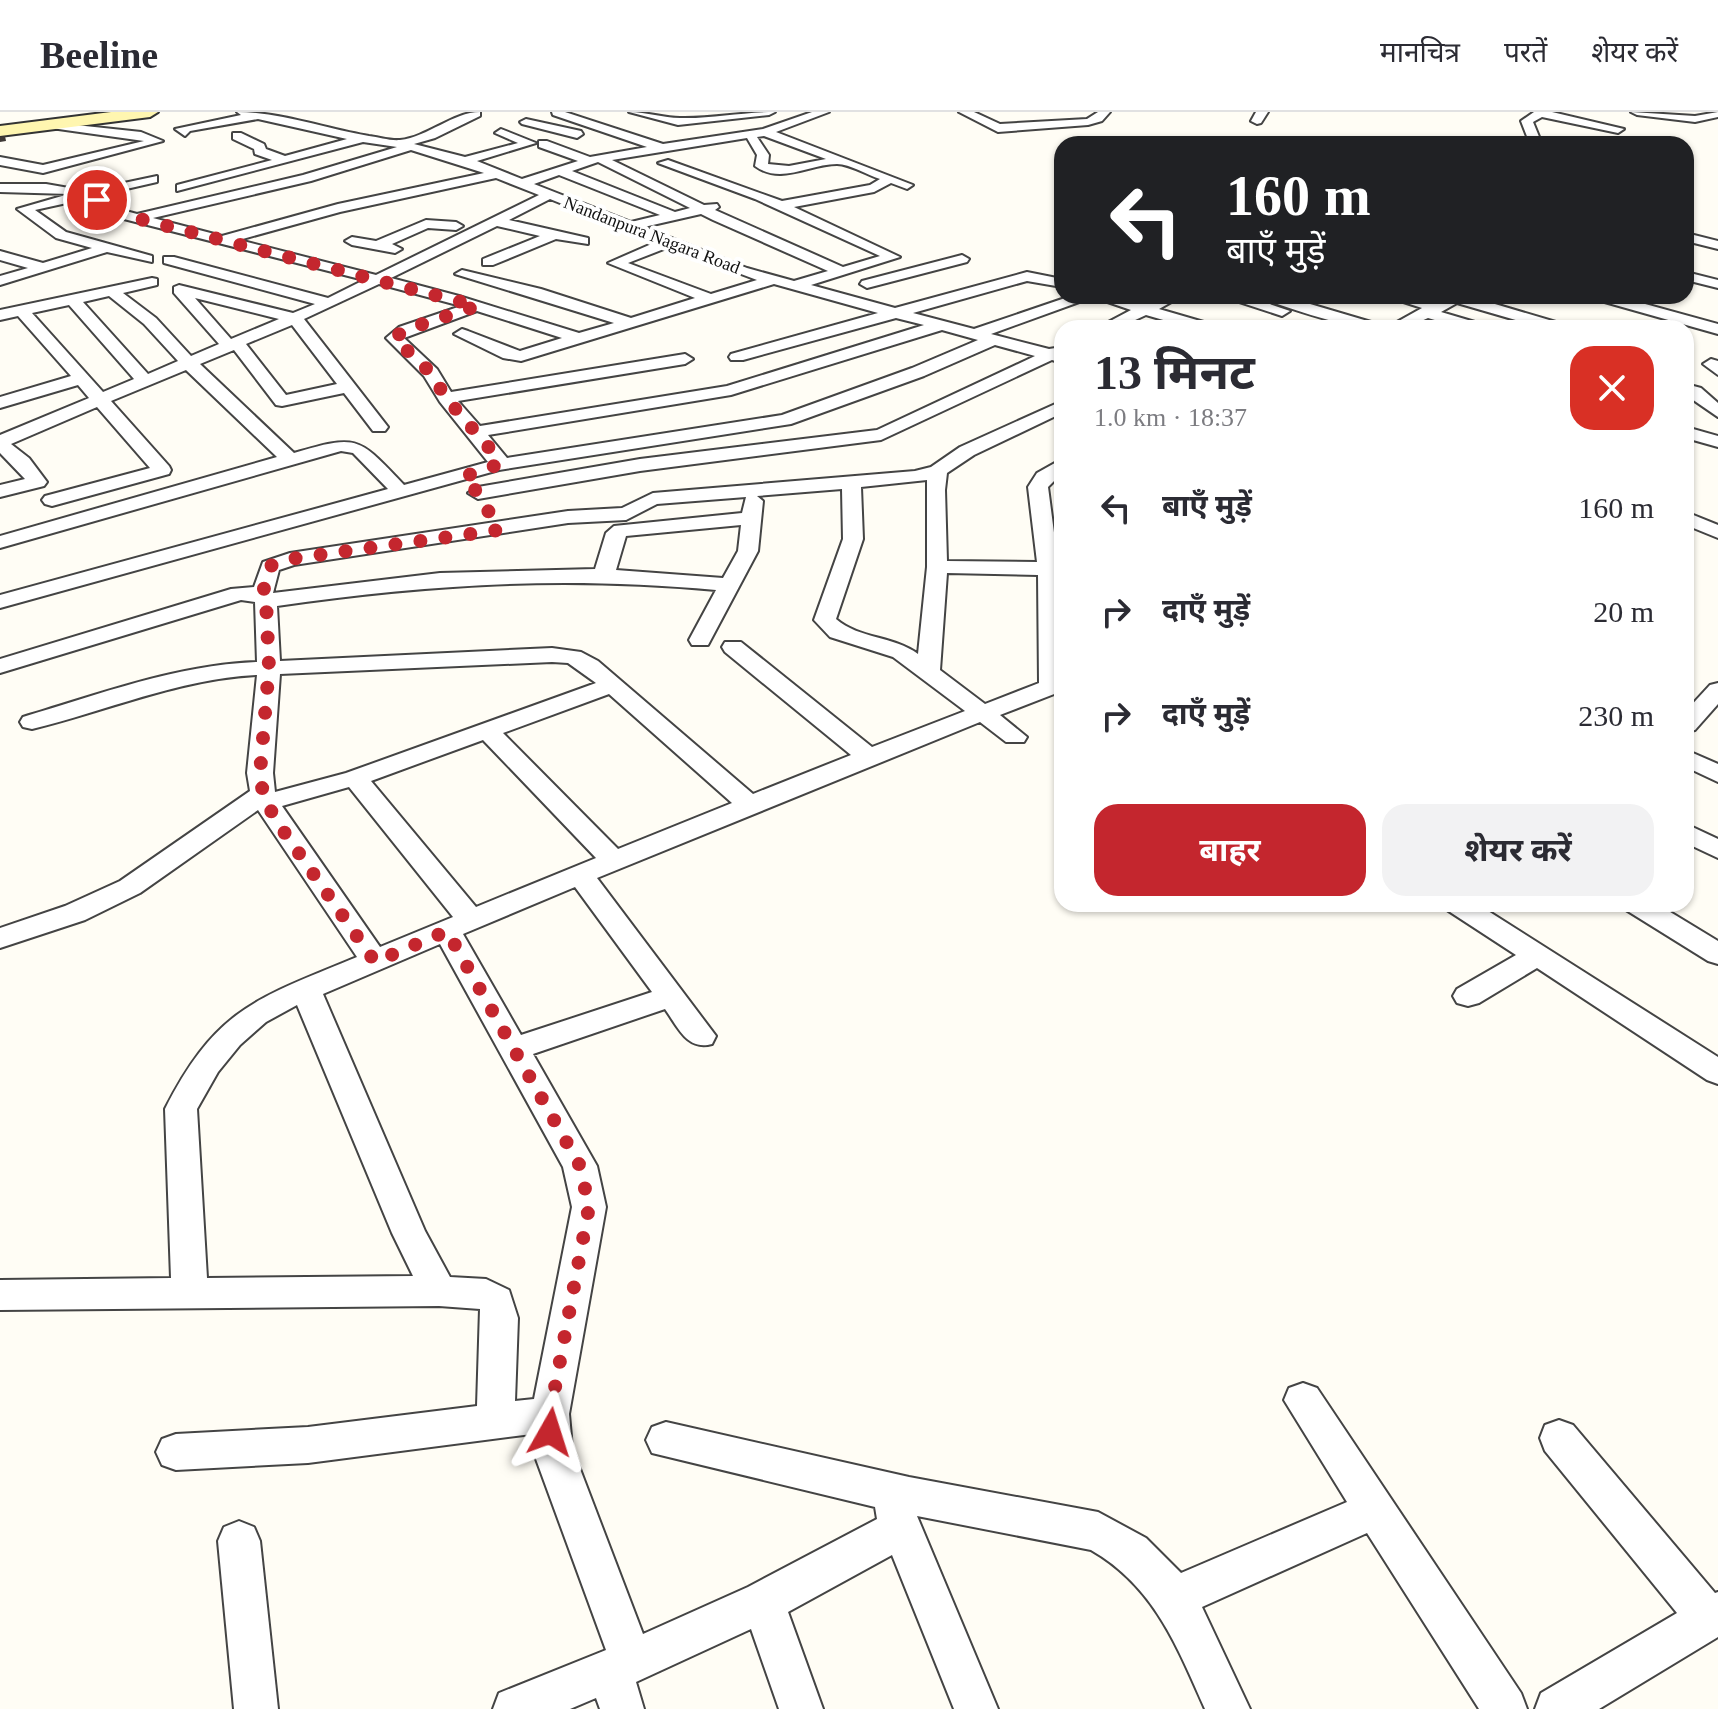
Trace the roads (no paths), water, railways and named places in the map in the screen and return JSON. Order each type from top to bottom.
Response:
[{"type":"street","points":[[0,130],[131,112]]},
{"type":"street","points":[[0,130],[150,112]]},
{"type":"street","name":"Nandanpura Nagara Road","points":[[243,112],[465,161],[710,261],[1054,353]]},
{"type":"street","points":[[646,142],[676,112]]},
{"type":"street","points":[[631,116],[658,127],[769,112]]},
{"type":"street","points":[[685,158],[758,137],[823,112]]},
{"type":"street","points":[[965,112],[986,124],[1005,128],[1088,122],[1098,119],[1104,112]]},
{"type":"street","points":[[1533,136],[1527,121],[1541,112],[1618,129]]},
{"type":"street","points":[[1637,112],[1695,119],[1718,114]]},
{"type":"street","points":[[557,113],[660,147]]},
{"type":"street","points":[[800,120],[781,113],[736,122],[758,137],[907,185]]},
{"type":"street","points":[[136,218],[306,178],[405,146],[476,114]]},
{"type":"street","points":[[185,132],[181,129],[261,115]]},
{"type":"street","points":[[526,122],[627,153]]},
{"type":"street","points":[[0,161],[43,169],[157,141],[48,125]]},
{"type":"street","points":[[465,161],[530,143],[501,133]]},
{"type":"street","points":[[84,145],[131,135]]},
{"type":"street","points":[[237,136],[260,147],[258,150],[262,153],[284,160]]},
{"type":"street","points":[[521,184],[594,159],[660,147],[758,137]]},
{"type":"street","points":[[758,137],[763,155],[761,166],[775,170],[837,160]]},
{"type":"street","points":[[168,191],[362,138]]},
{"type":"street","points":[[482,144],[505,150]]},
{"type":"street","points":[[543,144],[594,159],[842,272]]},
{"type":"street","points":[[746,165],[762,161]]},
{"type":"street","points":[[664,163],[760,196],[893,257],[794,285]]},
{"type":"street","points":[[702,176],[724,170]]},
{"type":"street","points":[[562,172],[674,216]]},
{"type":"street","points":[[222,240],[305,217],[496,174]]},
{"type":"street","points":[[72,193],[103,177]]},
{"type":"street","points":[[147,259],[61,235],[24,209],[72,193],[152,179]]},
{"type":"street","points":[[781,205],[874,188],[889,179]]},
{"type":"street","points":[[0,188],[45,187],[115,204],[117,213],[454,299],[578,338]]},
{"type":"street","points":[[405,194],[434,205]]},
{"type":"street","points":[[72,523],[22,462],[0,443],[330,303],[549,195]]},
{"type":"street","points":[[628,227],[760,196]]},
{"type":"street","points":[[376,201],[416,208]]},
{"type":"street","points":[[305,217],[331,226]]},
{"type":"street","points":[[494,221],[583,241]]},
{"type":"street","points":[[377,246],[426,224],[456,226]]},
{"type":"street","points":[[3,279],[171,227]]},
{"type":"street","points":[[477,260],[554,235]]},
{"type":"street","points":[[1694,239],[1718,245]]},
{"type":"street","points":[[352,241],[477,260],[519,270],[501,282],[454,299]]},
{"type":"street","points":[[666,243],[615,263],[708,298]]},
{"type":"street","points":[[46,249],[76,257]]},
{"type":"street","points":[[841,251],[870,264]]},
{"type":"street","points":[[0,255],[42,268],[66,280],[144,380]]},
{"type":"street","points":[[827,294],[962,259]]},
{"type":"street","points":[[169,260],[330,303]]},
{"type":"street","points":[[116,271],[295,318],[379,427]]},
{"type":"street","points":[[462,274],[501,282],[628,322]]},
{"type":"street","points":[[737,357],[1027,276],[1054,281]]},
{"type":"street","points":[[1694,278],[1718,284]]},
{"type":"street","points":[[462,334],[516,356],[772,279]]},
{"type":"street","points":[[0,315],[152,282]]},
{"type":"street","points":[[179,290],[233,344],[282,401],[350,386]]},
{"type":"street","points":[[113,292],[138,309],[188,362],[290,459]]},
{"type":"street","points":[[593,297],[612,301]]},
{"type":"street","points":[[636,304],[660,313]]},
{"type":"street","points":[[975,334],[1063,304]]},
{"type":"street","points":[[1127,304],[1181,320]]},
{"type":"street","points":[[1121,320],[1156,304]]},
{"type":"street","points":[[1257,304],[1314,320]]},
{"type":"street","points":[[1295,304],[1352,320]]},
{"type":"street","points":[[1411,320],[1441,304]]},
{"type":"street","points":[[1448,304],[1469,320]]},
{"type":"street","points":[[1454,304],[1525,320]]},
{"type":"street","points":[[1628,304],[1686,320]]},
{"type":"street","points":[[477,306],[405,330],[394,338],[431,373],[446,398],[498,458],[497,465]]},
{"type":"street","points":[[22,311],[98,401],[183,492]]},
{"type":"street","points":[[1694,322],[1718,329]]},
{"type":"street","points":[[474,432],[731,390],[942,325]]},
{"type":"street","points":[[0,602],[400,491],[463,477],[497,465],[785,420],[918,372],[994,339]]},
{"type":"street","points":[[478,493],[640,465],[881,435],[1054,356]]},
{"type":"street","points":[[446,398],[685,359]]},
{"type":"street","points":[[0,387],[9,401],[80,379]]},
{"type":"street","points":[[1694,392],[1718,412]]},
{"type":"street","points":[[690,399],[737,428]]},
{"type":"street","points":[[2,661],[239,594],[254,592],[264,599],[382,585],[501,551],[568,517],[626,514],[644,501],[653,499],[916,477],[938,471],[967,451],[1054,410]]},
{"type":"street","points":[[1694,434],[1718,442]]},
{"type":"street","points":[[0,542],[183,492],[330,447],[351,445],[359,449],[400,491]]},
{"type":"street","points":[[52,500],[162,470]]},
{"type":"street","points":[[1054,470],[1044,477],[1038,487],[1054,563]]},
{"type":"street","points":[[928,671],[937,567],[935,490],[938,471]]},
{"type":"street","points":[[463,477],[478,493],[501,551]]},
{"type":"street","points":[[0,491],[37,482]]},
{"type":"street","points":[[851,483],[853,539],[825,620],[838,632],[892,648],[928,671],[1015,737]]},
{"type":"street","points":[[700,640],[748,551],[754,490]]},
{"type":"street","points":[[604,575],[616,533],[621,530],[752,518]]},
{"type":"street","points":[[375,962],[265,798],[260,773],[269,667],[264,599],[270,566],[290,559],[501,551],[604,575],[731,585]]},
{"type":"street","points":[[937,567],[1054,568]]},
{"type":"street","points":[[733,647],[867,756]]},
{"type":"street","points":[[32,722],[191,676],[269,667],[552,655],[573,657],[590,666],[749,804]]},
{"type":"street","points":[[0,938],[75,913],[130,887],[265,798],[355,778],[612,685]]},
{"type":"street","points":[[190,1292],[181,1109],[199,1076],[234,1031],[270,1005],[749,804],[1054,686]]},
{"type":"street","points":[[1694,718],[1714,700]]},
{"type":"street","points":[[488,731],[615,861]]},
{"type":"street","points":[[1694,761],[1718,774]]},
{"type":"street","points":[[355,778],[459,926],[514,1049],[580,1166],[589,1207],[550,1414],[552,1448],[621,1681]]},
{"type":"street","points":[[1694,836],[1718,850]]},
{"type":"street","points":[[581,876],[701,1036]]},
{"type":"street","points":[[1470,912],[1718,1072]]},
{"type":"street","points":[[1649,912],[1718,954]]},
{"type":"street","points":[[1468,996],[1537,955]]},
{"type":"street","points":[[306,990],[409,1233],[439,1291]]},
{"type":"street","points":[[514,1049],[671,996]]},
{"type":"street","points":[[0,1295],[439,1291],[486,1294],[496,1301],[500,1318],[495,1421]]},
{"type":"street","points":[[1303,1400],[1505,1709]]},
{"type":"street","points":[[176,1452],[308,1445],[550,1414]]},
{"type":"street","points":[[1557,1709],[1713,1616],[1559,1438]]},
{"type":"street","points":[[666,1440],[893,1509],[1098,1532],[1150,1567],[1173,1598],[1228,1709]]},
{"type":"street","points":[[515,1709],[621,1681],[763,1602],[893,1509]]},
{"type":"street","points":[[893,1509],[976,1709]]},
{"type":"street","points":[[1173,1598],[1375,1509]]},
{"type":"street","points":[[239,1541],[256,1709]]},
{"type":"street","points":[[763,1602],[801,1709]]}]
